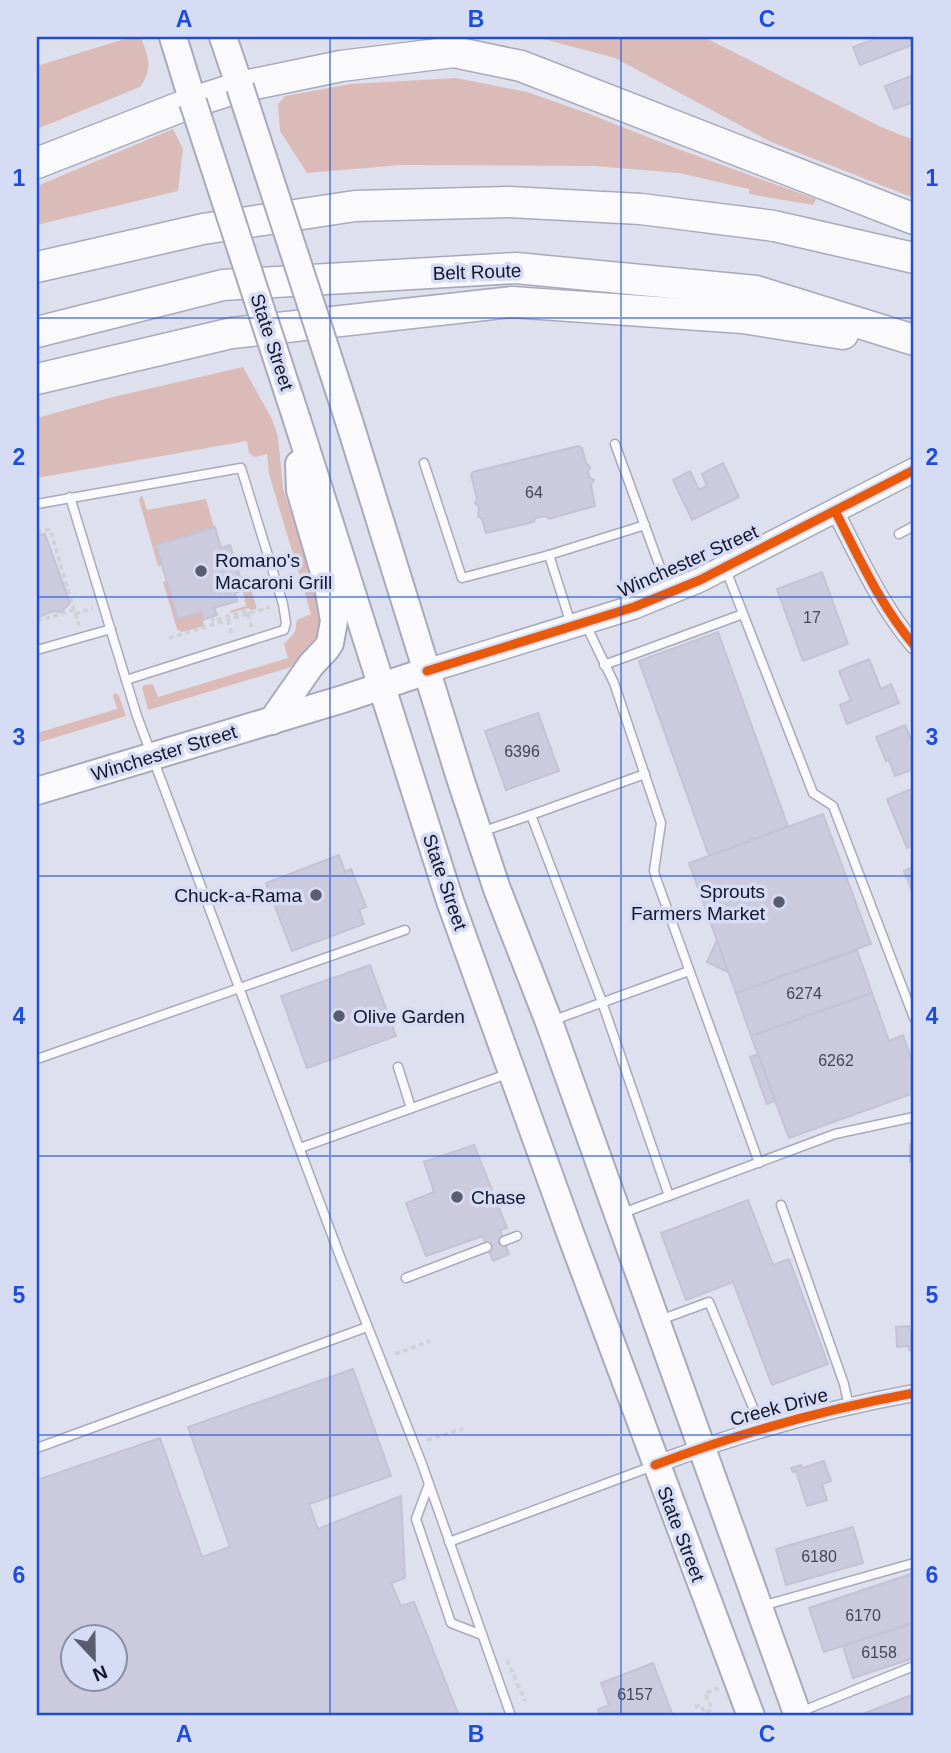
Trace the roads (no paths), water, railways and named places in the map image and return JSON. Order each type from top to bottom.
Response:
[{"type":"highway","points":[[37,163],[240,87],[341,66],[454,52],[521,66],[914,219]]},
{"type":"highway","points":[[37,267],[202,229],[355,206],[509,202],[641,209],[774,226],[914,258]]},
{"type":"highway","name":"Belt Route","points":[[37,332],[223,285],[516,268],[756,291],[914,340]]},
{"type":"highway","points":[[37,379],[232,333],[512,302],[743,318],[914,346]]},
{"type":"main road","name":"State Street","points":[[173,37],[450,901],[655,1465],[751,1716]]},
{"type":"main road","points":[[223,37],[349,421],[497,889],[549,1022],[797,1715]]},
{"type":"main road","points":[[271,721],[330,643],[334,621],[328,586],[300,490],[297,420]]},
{"type":"main road","name":"Winchester Street","points":[[37,791],[380,687],[579,624],[669,592],[725,567],[914,470]]},
{"type":"street","points":[[835,511],[881,600],[914,645]]},
{"type":"street","name":"Creek Drive","points":[[655,1465],[701,1447],[762,1429],[914,1393]]},
{"type":"lane","points":[[615,444],[669,592]]},
{"type":"lane","points":[[424,463],[463,578],[550,555],[645,524]]},
{"type":"lane","points":[[37,504],[241,468],[283,604],[286,623],[284,630],[126,680]]},
{"type":"lane","points":[[70,497],[152,757],[429,1484],[511,1716]]},
{"type":"lane","points":[[899,534],[914,526]]},
{"type":"lane","points":[[550,555],[579,624],[614,683],[661,823],[654,871],[759,1163]]},
{"type":"lane","points":[[725,567],[813,793],[833,806],[914,1018]]},
{"type":"lane","points":[[604,665],[743,614]]},
{"type":"lane","points":[[37,650],[110,629]]},
{"type":"lane","points":[[479,833],[645,774]]},
{"type":"lane","points":[[531,815],[602,1002],[669,1196]]},
{"type":"lane","points":[[37,1059],[405,930]]},
{"type":"lane","points":[[549,1022],[689,971]]},
{"type":"lane","points":[[398,1067],[411,1108]]},
{"type":"lane","points":[[300,1148],[512,1072]]},
{"type":"lane","points":[[618,1215],[835,1134],[914,1117]]},
{"type":"lane","points":[[781,1205],[845,1384],[849,1407]]},
{"type":"lane","points":[[504,1241],[517,1236]]},
{"type":"lane","points":[[406,1278],[487,1247]]},
{"type":"lane","points":[[656,1321],[709,1302],[762,1429]]},
{"type":"lane","points":[[37,1448],[368,1327]]},
{"type":"lane","points":[[449,1542],[655,1465]]},
{"type":"lane","points":[[429,1484],[416,1519],[451,1623],[482,1635]]},
{"type":"lane","points":[[759,1607],[914,1563]]},
{"type":"lane","points":[[797,1715],[914,1666]]},
{"type":"place","name":"Romano's Macaroni Grill","points":[[201,571]]},
{"type":"place","name":"Chuck-a-Rama","points":[[316,895]]},
{"type":"place","name":"Sprouts Farmers Market","points":[[779,902]]},
{"type":"place","name":"Olive Garden","points":[[339,1016]]},
{"type":"place","name":"Chase","points":[[457,1197]]}]
